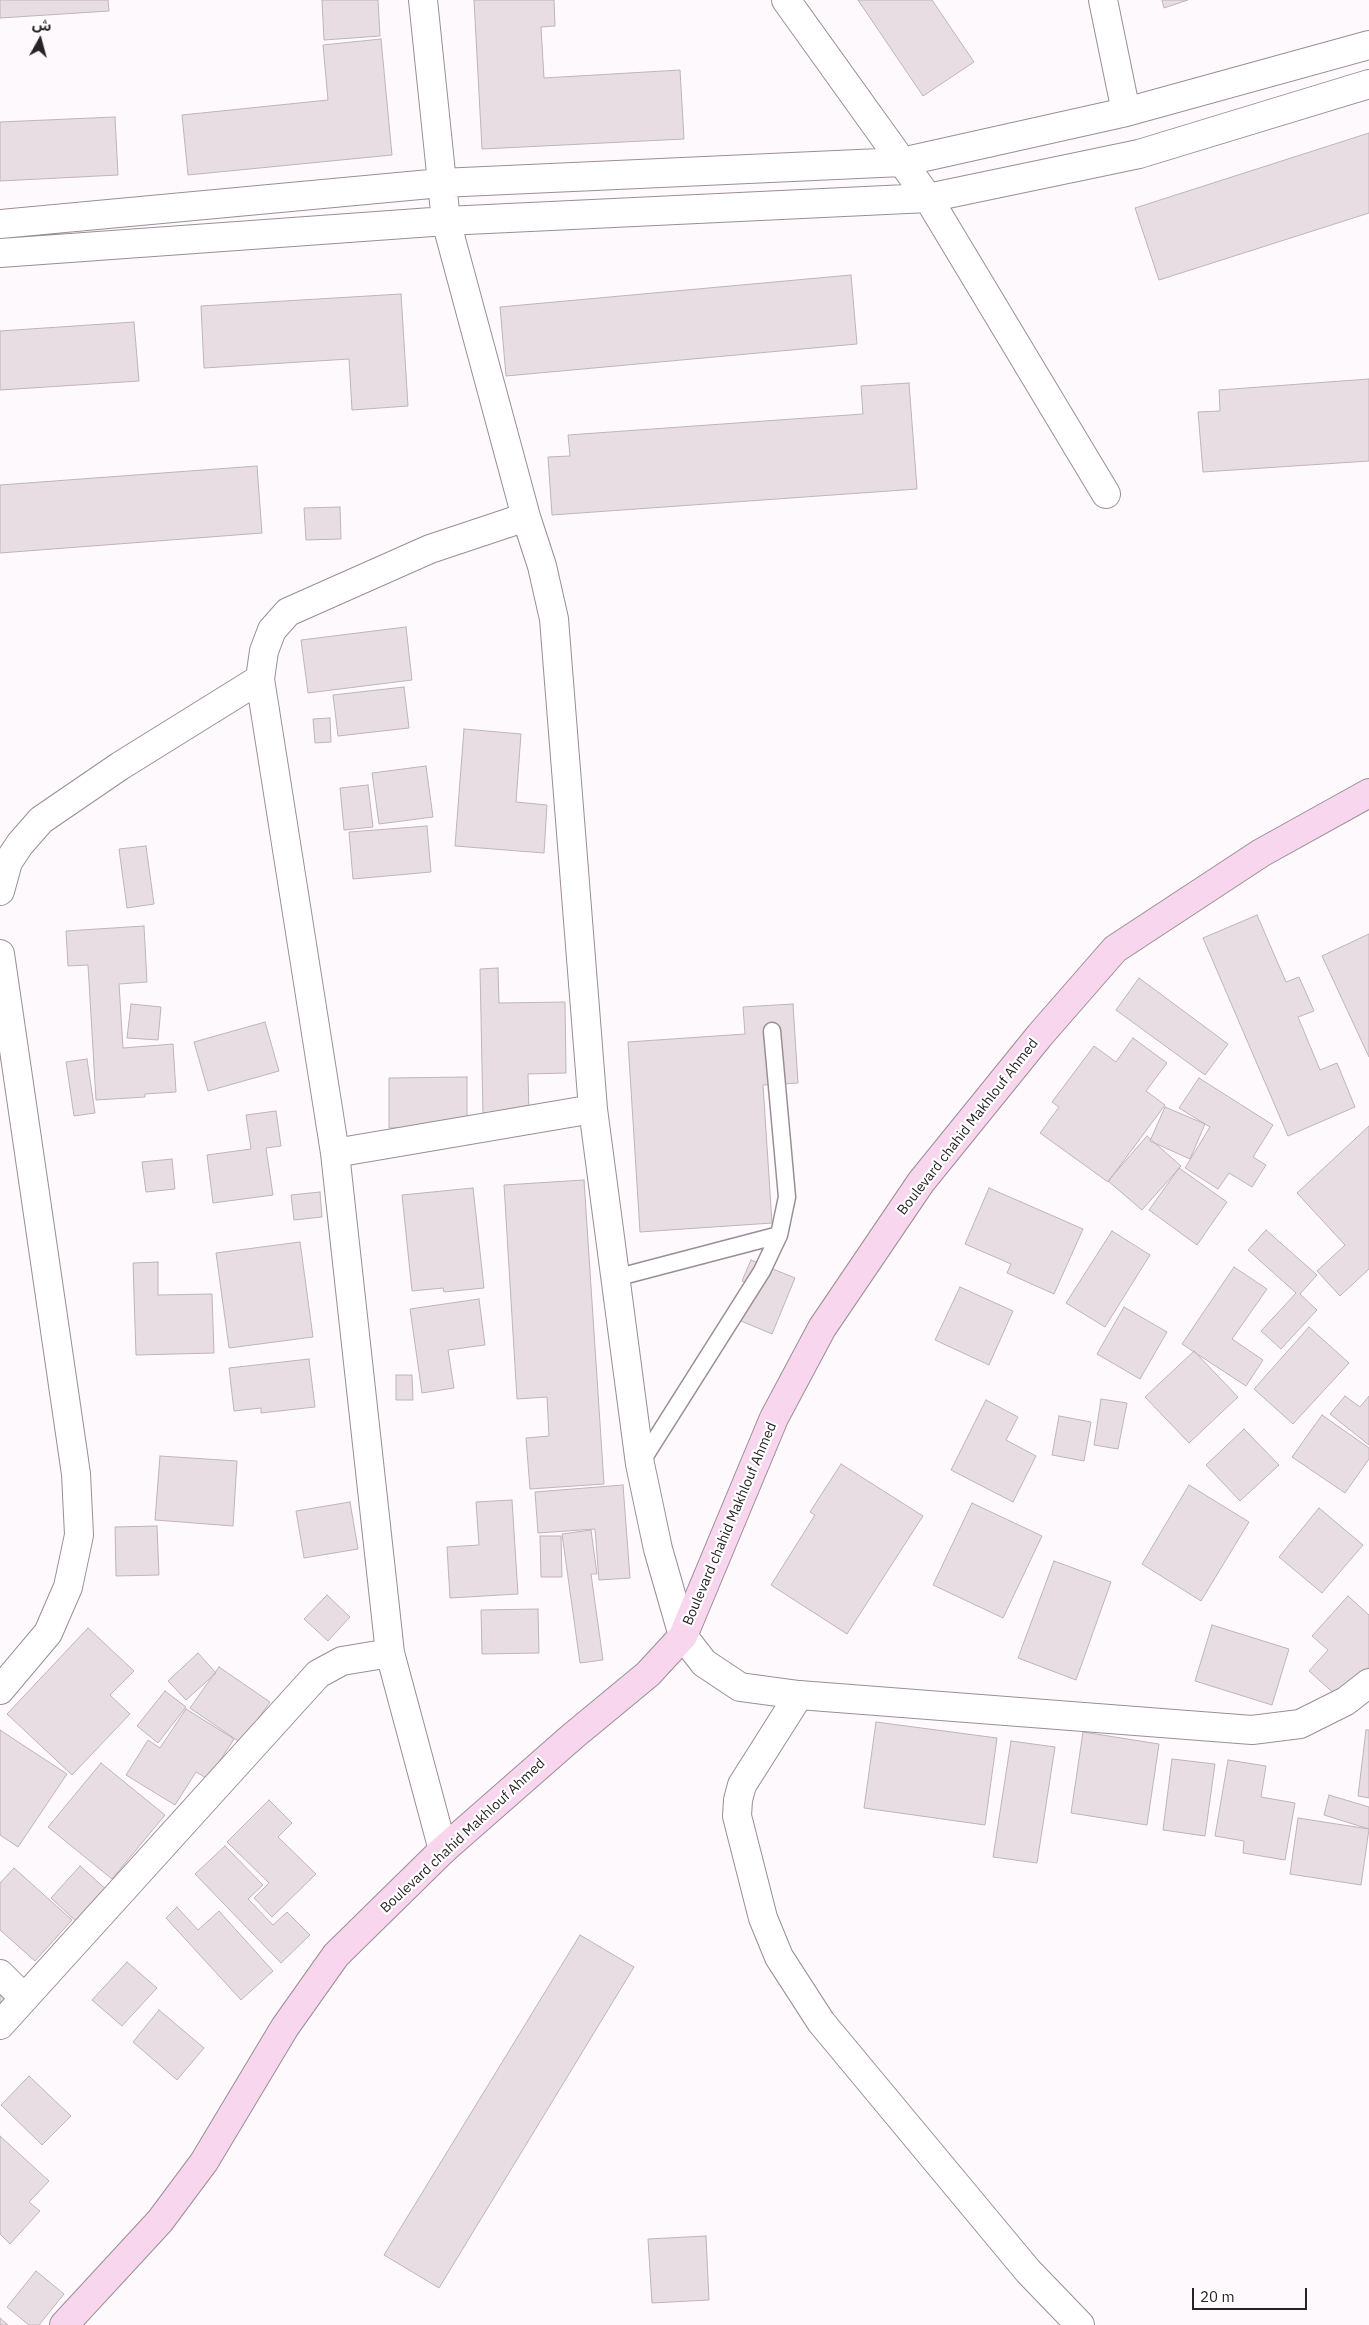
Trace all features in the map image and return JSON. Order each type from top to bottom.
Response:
[{"type":"main road","name":"Boulevard chahid Makhlouf Ahmed","points":[[64,2325],[160,2221],[204,2162],[285,2027],[336,1955],[443,1850],[573,1736],[648,1674],[683,1636],[774,1418],[822,1328],[921,1182],[1040,1035],[1115,949],[1261,852],[1369,793]]},
{"type":"street","points":[[423,0],[446,221],[526,517],[542,566],[554,619],[593,1109],[640,1464],[658,1549],[683,1636],[704,1663],[740,1687],[799,1695],[1252,1730],[1300,1724],[1346,1701],[1369,1683]]},
{"type":"street","points":[[786,0],[928,198],[1106,494]]},
{"type":"street","points":[[1103,0],[1126,112]]},
{"type":"street","points":[[0,224],[441,183],[902,162],[1126,112],[1369,45]]},
{"type":"street","points":[[0,253],[446,221],[928,198],[1139,154],[1369,84]]},
{"type":"street","points":[[443,1850],[390,1653],[335,1153],[260,678],[264,651],[272,630],[288,612],[430,550],[526,517]]},
{"type":"street","points":[[0,891],[8,862],[20,844],[41,820],[120,766],[260,678]]},
{"type":"street","points":[[0,954],[76,1474],[79,1534],[68,1588],[48,1633],[0,1690]]},
{"type":"street","points":[[335,1153],[593,1109]]},
{"type":"street","points":[[0,2025],[318,1674],[342,1661],[390,1653]]},
{"type":"street","points":[[799,1695],[742,1785],[738,1800],[737,1816],[760,1909],[779,1957],[821,2022],[1028,2271],[1080,2325]]},
{"type":"street","points":[[0,1974],[24,1998]]},
{"type":"lane","points":[[640,1464],[762,1271],[779,1235],[787,1197],[772,1031]]},
{"type":"lane","points":[[615,1278],[779,1235]]},
{"type":"building","points":[[0,0],[108,0],[109,11],[0,18]]},
{"type":"building","points":[[322,0],[378,0],[380,36],[324,40]]},
{"type":"building","points":[[474,0],[554,0],[555,26],[541,27],[544,78],[680,70],[684,139],[482,149]]},
{"type":"building","points":[[858,0],[932,0],[974,62],[923,96]]},
{"type":"building","points":[[1162,0],[1188,0],[1164,8]]},
{"type":"building","points":[[381,39],[392,155],[188,175],[182,115],[328,100],[323,45]]},
{"type":"building","points":[[115,117],[118,175],[0,181],[0,122]]},
{"type":"building","points":[[1369,133],[1369,213],[1159,280],[1135,208]]},
{"type":"building","points":[[851,275],[857,344],[506,376],[500,307]]},
{"type":"building","points":[[401,294],[408,406],[352,410],[349,359],[204,368],[201,306]]},
{"type":"building","points":[[134,322],[139,381],[0,390],[0,331]]},
{"type":"building","points":[[1369,379],[1369,461],[1203,472],[1198,412],[1220,411],[1219,390]]},
{"type":"building","points":[[909,383],[917,489],[552,515],[548,457],[570,456],[568,435],[863,414],[861,386]]},
{"type":"building","points":[[257,466],[262,533],[0,553],[0,485]]},
{"type":"building","points":[[340,507],[341,539],[306,540],[304,508]]},
{"type":"building","points":[[406,627],[412,680],[308,693],[301,640]]},
{"type":"building","points":[[404,687],[409,728],[338,736],[333,695]]},
{"type":"building","points":[[330,718],[331,742],[315,743],[313,719]]},
{"type":"building","points":[[464,729],[521,734],[516,802],[547,805],[544,853],[455,846]]},
{"type":"building","points":[[426,766],[433,817],[379,824],[372,773]]},
{"type":"building","points":[[368,785],[373,827],[344,830],[340,788]]},
{"type":"building","points":[[427,826],[431,872],[353,879],[349,832]]},
{"type":"building","points":[[146,846],[154,904],[127,908],[119,849]]},
{"type":"building","points":[[1257,915],[1286,982],[1299,977],[1314,1011],[1298,1017],[1320,1070],[1337,1063],[1355,1107],[1288,1136],[1203,938]]},
{"type":"building","points":[[144,926],[147,982],[119,984],[123,1048],[173,1044],[176,1092],[145,1094],[145,1097],[96,1100],[88,965],[68,966],[66,931]]},
{"type":"building","points":[[1369,934],[1369,1057],[1322,956]]},
{"type":"building","points":[[498,968],[499,1003],[565,1002],[566,1073],[528,1074],[529,1114],[483,1115],[480,969]]},
{"type":"building","points":[[1139,978],[1228,1044],[1205,1075],[1116,1010]]},
{"type":"building","points":[[131,1004],[161,1007],[158,1040],[127,1038]]},
{"type":"building","points":[[793,1004],[798,1083],[763,1085],[772,1223],[640,1232],[628,1042],[745,1034],[743,1007]]},
{"type":"building","points":[[265,1022],[279,1071],[208,1091],[194,1042]]},
{"type":"building","points":[[1133,1038],[1167,1063],[1146,1091],[1165,1105],[1108,1182],[1040,1133],[1059,1107],[1052,1102],[1094,1046],[1116,1062]]},
{"type":"building","points":[[87,1059],[95,1113],[74,1116],[66,1062]]},
{"type":"building","points":[[467,1077],[467,1127],[389,1128],[389,1078]]},
{"type":"building","points":[[1199,1078],[1273,1125],[1253,1157],[1266,1165],[1252,1187],[1229,1173],[1218,1189],[1185,1168],[1210,1127],[1179,1108]]},
{"type":"building","points":[[1165,1107],[1205,1124],[1190,1159],[1150,1141]]},
{"type":"building","points":[[276,1111],[281,1146],[266,1148],[273,1195],[213,1203],[207,1155],[251,1149],[246,1115]]},
{"type":"building","points":[[1369,1126],[1369,1269],[1340,1296],[1317,1271],[1345,1245],[1297,1193]]},
{"type":"building","points":[[1147,1136],[1181,1166],[1142,1210],[1108,1181]]},
{"type":"building","points":[[172,1159],[175,1189],[146,1192],[142,1162]]},
{"type":"building","points":[[1179,1168],[1227,1202],[1197,1245],[1149,1210]]},
{"type":"building","points":[[584,1180],[604,1484],[530,1489],[526,1438],[549,1436],[547,1397],[517,1399],[504,1185]]},
{"type":"building","points":[[473,1188],[484,1288],[444,1292],[443,1288],[412,1291],[402,1195]]},
{"type":"building","points":[[989,1188],[1083,1229],[1054,1294],[1007,1273],[1011,1264],[965,1244]]},
{"type":"building","points":[[320,1192],[322,1217],[294,1220],[291,1195]]},
{"type":"building","points":[[1266,1230],[1317,1275],[1300,1294],[1317,1310],[1281,1349],[1261,1331],[1296,1293],[1248,1250]]},
{"type":"building","points":[[1112,1231],[1150,1255],[1105,1327],[1066,1303]]},
{"type":"building","points":[[300,1242],[313,1337],[229,1348],[216,1253]]},
{"type":"building","points":[[751,1260],[795,1278],[772,1334],[741,1321],[755,1287],[742,1281]]},
{"type":"building","points":[[158,1262],[158,1295],[212,1294],[214,1353],[136,1355],[133,1263]]},
{"type":"building","points":[[1234,1267],[1267,1289],[1232,1339],[1263,1360],[1246,1386],[1182,1344]]},
{"type":"building","points":[[960,1287],[1013,1311],[989,1365],[935,1340]]},
{"type":"building","points":[[479,1299],[485,1345],[448,1350],[454,1388],[422,1393],[410,1309]]},
{"type":"building","points":[[1124,1307],[1167,1332],[1140,1379],[1097,1354]]},
{"type":"building","points":[[1309,1327],[1349,1363],[1293,1424],[1254,1389]]},
{"type":"building","points":[[1194,1351],[1238,1397],[1189,1443],[1145,1397]]},
{"type":"building","points":[[309,1359],[315,1407],[261,1413],[261,1408],[234,1411],[229,1368]]},
{"type":"building","points":[[396,1375],[412,1375],[413,1400],[396,1400]]},
{"type":"building","points":[[1345,1396],[1360,1407],[1369,1396],[1369,1445],[1330,1414]]},
{"type":"building","points":[[1101,1399],[1127,1403],[1118,1449],[1094,1445]]},
{"type":"building","points":[[986,1400],[1018,1417],[1006,1440],[1036,1456],[1013,1502],[951,1470]]},
{"type":"building","points":[[1322,1415],[1369,1448],[1369,1459],[1345,1493],[1292,1457]]},
{"type":"building","points":[[1059,1416],[1091,1422],[1084,1461],[1052,1455]]},
{"type":"building","points":[[1244,1429],[1279,1465],[1240,1501],[1206,1465]]},
{"type":"building","points":[[160,1456],[237,1461],[233,1526],[155,1520]]},
{"type":"building","points":[[841,1464],[923,1516],[847,1634],[771,1585],[815,1515],[810,1512]]},
{"type":"building","points":[[623,1485],[630,1578],[599,1580],[595,1529],[538,1533],[535,1492]]},
{"type":"building","points":[[1189,1485],[1249,1522],[1201,1601],[1142,1564]]},
{"type":"building","points":[[512,1500],[518,1594],[450,1598],[447,1547],[479,1545],[476,1502]]},
{"type":"building","points":[[350,1502],[358,1549],[304,1558],[296,1511]]},
{"type":"building","points":[[972,1503],[1042,1536],[1003,1618],[933,1585]]},
{"type":"building","points":[[1319,1508],[1363,1545],[1322,1593],[1279,1557]]},
{"type":"building","points":[[157,1526],[159,1575],[116,1576],[115,1527]]},
{"type":"building","points":[[591,1530],[597,1574],[591,1574],[603,1660],[580,1663],[562,1534]]},
{"type":"building","points":[[540,1536],[561,1536],[562,1577],[541,1577]]},
{"type":"building","points":[[1054,1561],[1111,1582],[1076,1680],[1018,1658]]},
{"type":"building","points":[[327,1595],[350,1617],[328,1641],[304,1619]]},
{"type":"building","points":[[1348,1596],[1369,1615],[1369,1684],[1349,1707],[1309,1671],[1328,1650],[1312,1636]]},
{"type":"building","points":[[538,1609],[539,1653],[482,1654],[481,1610]]},
{"type":"building","points":[[1212,1625],[1289,1649],[1272,1705],[1195,1681]]},
{"type":"building","points":[[88,1628],[134,1671],[110,1695],[130,1714],[72,1775],[7,1714]]},
{"type":"building","points":[[198,1653],[216,1673],[186,1700],[168,1681]]},
{"type":"building","points":[[219,1667],[270,1702],[241,1743],[190,1708]]},
{"type":"building","points":[[165,1691],[186,1707],[158,1743],[137,1726]]},
{"type":"building","points":[[186,1709],[234,1739],[208,1779],[196,1772],[175,1805],[126,1775],[148,1740],[160,1748]]},
{"type":"building","points":[[876,1722],[997,1738],[985,1825],[864,1808]]},
{"type":"building","points":[[0,1730],[67,1774],[18,1847],[0,1835]]},
{"type":"building","points":[[1366,1730],[1369,1730],[1369,1798],[1358,1796]]},
{"type":"building","points":[[1083,1732],[1159,1744],[1147,1825],[1071,1813]]},
{"type":"building","points":[[1011,1741],[1055,1747],[1037,1863],[993,1857]]},
{"type":"building","points":[[1172,1759],[1215,1764],[1205,1836],[1163,1830]]},
{"type":"building","points":[[1228,1760],[1266,1766],[1261,1797],[1295,1803],[1285,1860],[1243,1853],[1244,1841],[1215,1836]]},
{"type":"building","points":[[101,1763],[165,1815],[112,1879],[48,1827]]},
{"type":"building","points":[[1329,1795],[1369,1807],[1369,1829],[1324,1815]]},
{"type":"building","points":[[269,1800],[292,1823],[278,1837],[316,1874],[272,1917],[254,1898],[269,1883],[227,1842]]},
{"type":"building","points":[[1298,1818],[1369,1829],[1361,1885],[1290,1874]]},
{"type":"building","points":[[225,1846],[263,1885],[248,1899],[273,1925],[287,1912],[310,1935],[281,1963],[195,1874]]},
{"type":"building","points":[[80,1866],[108,1891],[79,1924],[51,1898]]},
{"type":"building","points":[[14,1868],[72,1920],[35,1961],[0,1930],[0,1883]]},
{"type":"building","points":[[177,1907],[198,1930],[219,1911],[273,1971],[241,2000],[166,1918]]},
{"type":"building","points":[[580,1935],[634,1967],[439,2288],[384,2255]]},
{"type":"building","points":[[127,1962],[157,1988],[122,2026],[92,2000]]},
{"type":"building","points":[[0,1988],[9,1996],[0,2006]]},
{"type":"building","points":[[159,2010],[204,2048],[177,2080],[133,2042]]},
{"type":"building","points":[[29,2076],[71,2116],[42,2145],[1,2105]]},
{"type":"building","points":[[0,2136],[49,2181],[29,2202],[40,2211],[10,2244],[0,2234]]},
{"type":"building","points":[[706,2236],[709,2300],[652,2303],[648,2239]]},
{"type":"building","points":[[36,2271],[64,2294],[39,2325],[29,2325],[7,2307]]},
{"type":"building","points":[[0,2318],[8,2325],[0,2325]]}]
